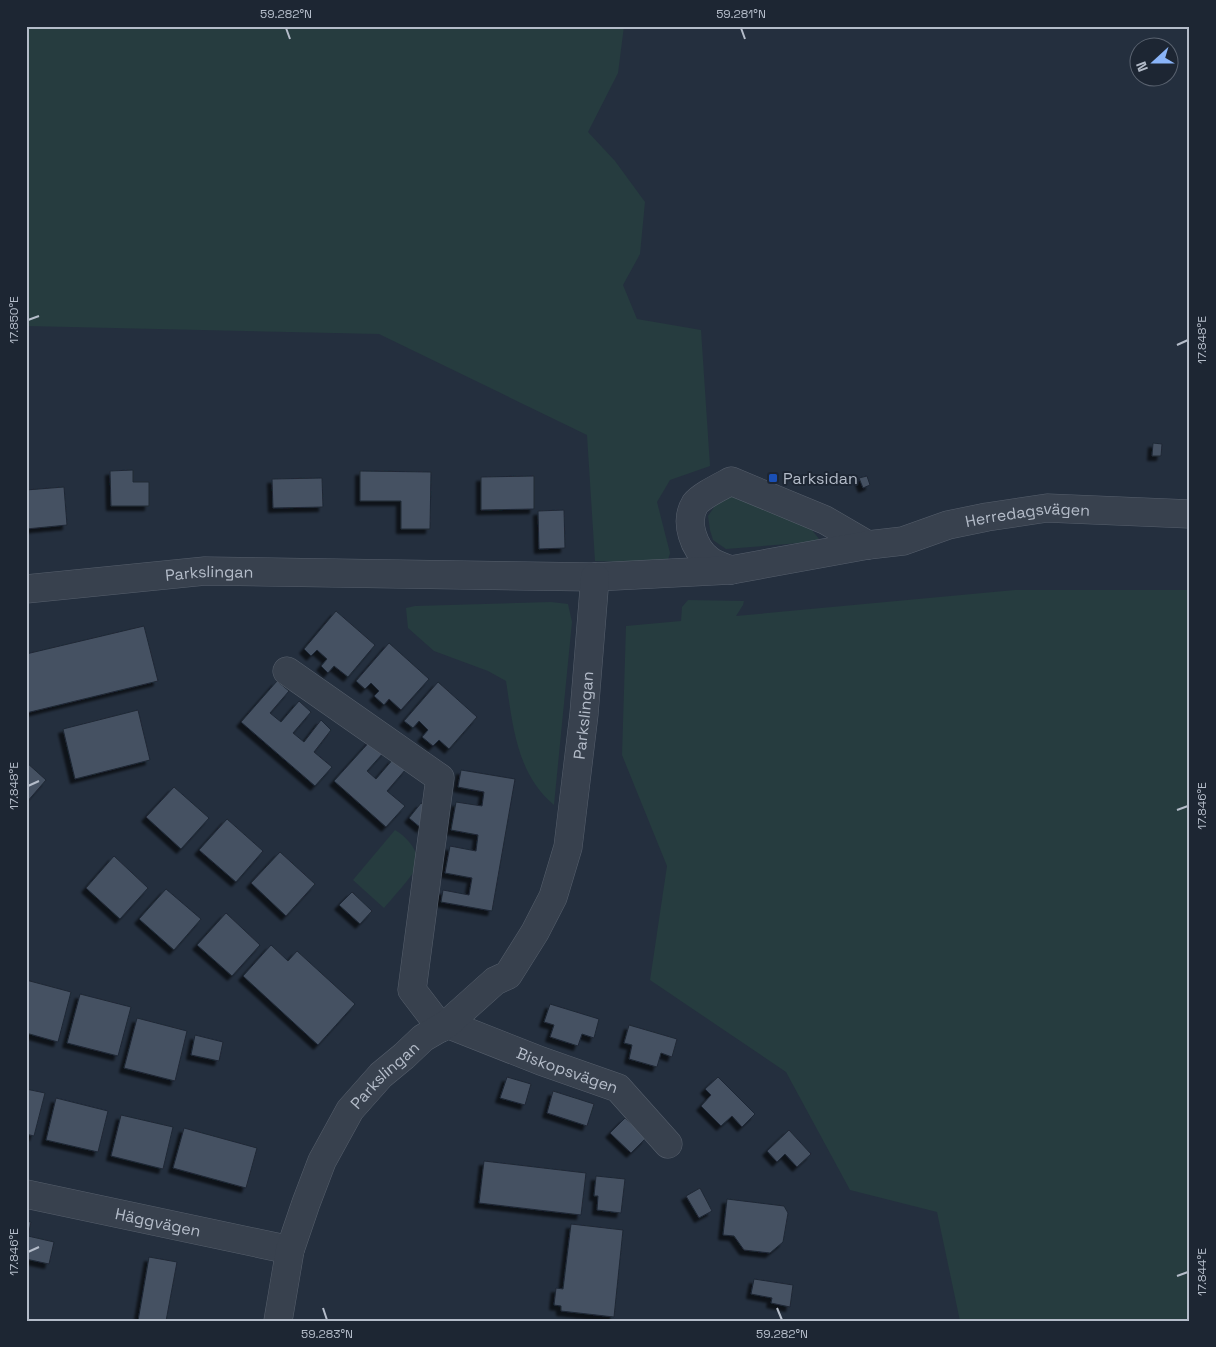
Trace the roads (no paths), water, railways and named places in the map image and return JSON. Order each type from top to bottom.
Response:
[{"type":"street","points":[[731,570],[709,560],[698,547],[692,536],[691,522],[696,503],[731,481],[825,520],[868,545]]},
{"type":"street","name":"Herredagsvägen","points":[[595,577],[731,570],[868,545],[902,541],[948,525],[1047,508],[1190,514]]},
{"type":"street","name":"Parkslingan","points":[[26,589],[206,572],[595,577],[584,714],[568,848],[553,897],[508,975],[495,981],[444,1026],[423,1038],[381,1075],[350,1110],[322,1161],[290,1250],[278,1321]]},
{"type":"street","points":[[287,671],[440,778],[412,990],[444,1026]]},
{"type":"street","name":"Biskopsvägen","points":[[444,1026],[618,1088],[668,1144]]},
{"type":"street","name":"Häggvägen","points":[[26,1194],[290,1250]]},
{"type":"place","name":"Parksidan","points":[[773,478]]}]
